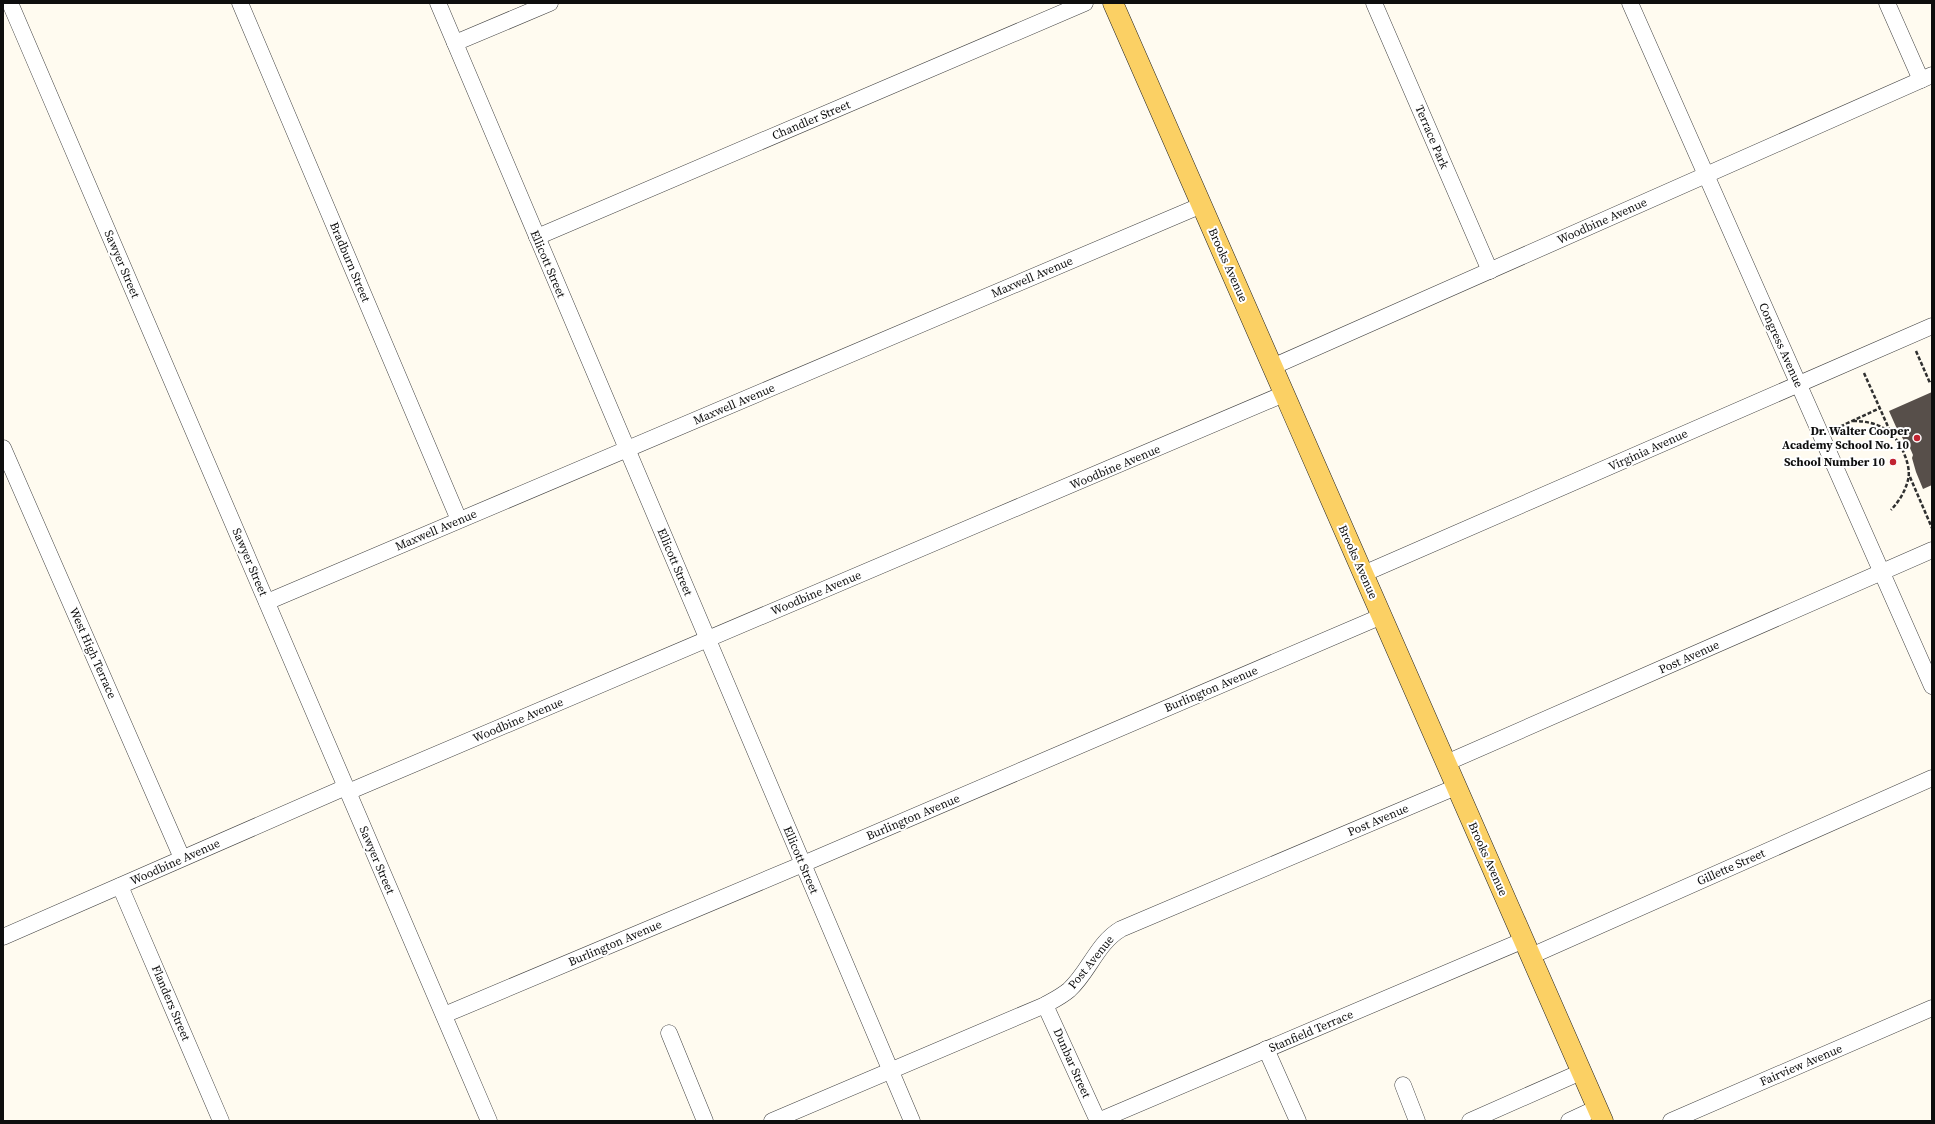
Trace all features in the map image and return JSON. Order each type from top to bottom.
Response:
[{"type":"main road","name":"Brooks Avenue","points":[[1113,3],[1600,1115]]},
{"type":"street","points":[[3,5],[9,3]]},
{"type":"street","name":"Sawyer Street","points":[[9,3],[489,1121]]},
{"type":"street","name":"Bradburn Street","points":[[240,3],[459,520]]},
{"type":"street","name":"Ellicott Street","points":[[438,3],[912,1121]]},
{"type":"street","points":[[455,43],[550,3]]},
{"type":"street","name":"Chandler Street","points":[[537,237],[1085,3]]},
{"type":"street","name":"Terrace Park","points":[[1374,3],[1490,271]]},
{"type":"street","name":"Congress Avenue","points":[[1630,3],[1932,686]]},
{"type":"street","points":[[1887,3],[1926,78]]},
{"type":"street","name":"Woodbine Avenue","points":[[1272,366],[1926,78]]},
{"type":"street","name":"Maxwell Avenue","points":[[267,602],[1202,205]]},
{"type":"street","name":"Virginia Avenue","points":[[1363,574],[1932,326]]},
{"type":"street","name":"Woodbine Avenue","points":[[3,937],[182,858],[708,640],[1284,394]]},
{"type":"street","name":"West High Terrace","points":[[3,448],[182,858]]},
{"type":"street","name":"Post Avenue","points":[[1446,763],[1932,550]]},
{"type":"street","name":"Burlington Avenue","points":[[444,1015],[803,864],[1382,616]]},
{"type":"street","name":"Gillette Street","points":[[1527,948],[1932,778]]},
{"type":"street","name":"Post Avenue","points":[[772,1121],[1046,1005],[1070,989],[1106,941],[1121,929],[1456,787]]},
{"type":"street","name":"Flanders Street","points":[[120,886],[221,1121]]},
{"type":"street","name":"Stanfield Terrace","points":[[1098,1121],[1266,1049],[1527,948]]},
{"type":"street","name":"Dunbar Street","points":[[1046,1005],[1098,1121]]},
{"type":"street","name":"Fairview Avenue","points":[[1671,1121],[1932,1008]]},
{"type":"street","points":[[669,1033],[705,1121]]},
{"type":"street","points":[[1266,1049],[1298,1121]]},
{"type":"street","points":[[1470,1121],[1582,1072]]},
{"type":"street","points":[[1403,1085],[1418,1121]]},
{"type":"street","points":[[1569,1121],[1600,1115]]},
{"type":"path","points":[[1916,351],[1930,383],[1932,382]]},
{"type":"path","points":[[1864,373],[1890,432]]},
{"type":"path","points":[[1830,431],[1880,408]]},
{"type":"path","points":[[1853,421],[1869,422],[1890,432],[1898,440],[1908,462],[1909,475],[1932,528]]},
{"type":"path","points":[[1892,510],[1904,491],[1909,475]]},
{"type":"building","name":"Dr. Walter Cooper Academy School No. 10","points":[[1932,392],[1932,485],[1923,489],[1916,472],[1912,458],[1913,455],[1907,441],[1904,441],[1889,411]]},
{"type":"place","name":"Dr. Walter Cooper Academy School No. 10","points":[[1917,438]]},
{"type":"place","name":"School Number 10","points":[[1893,462]]}]
